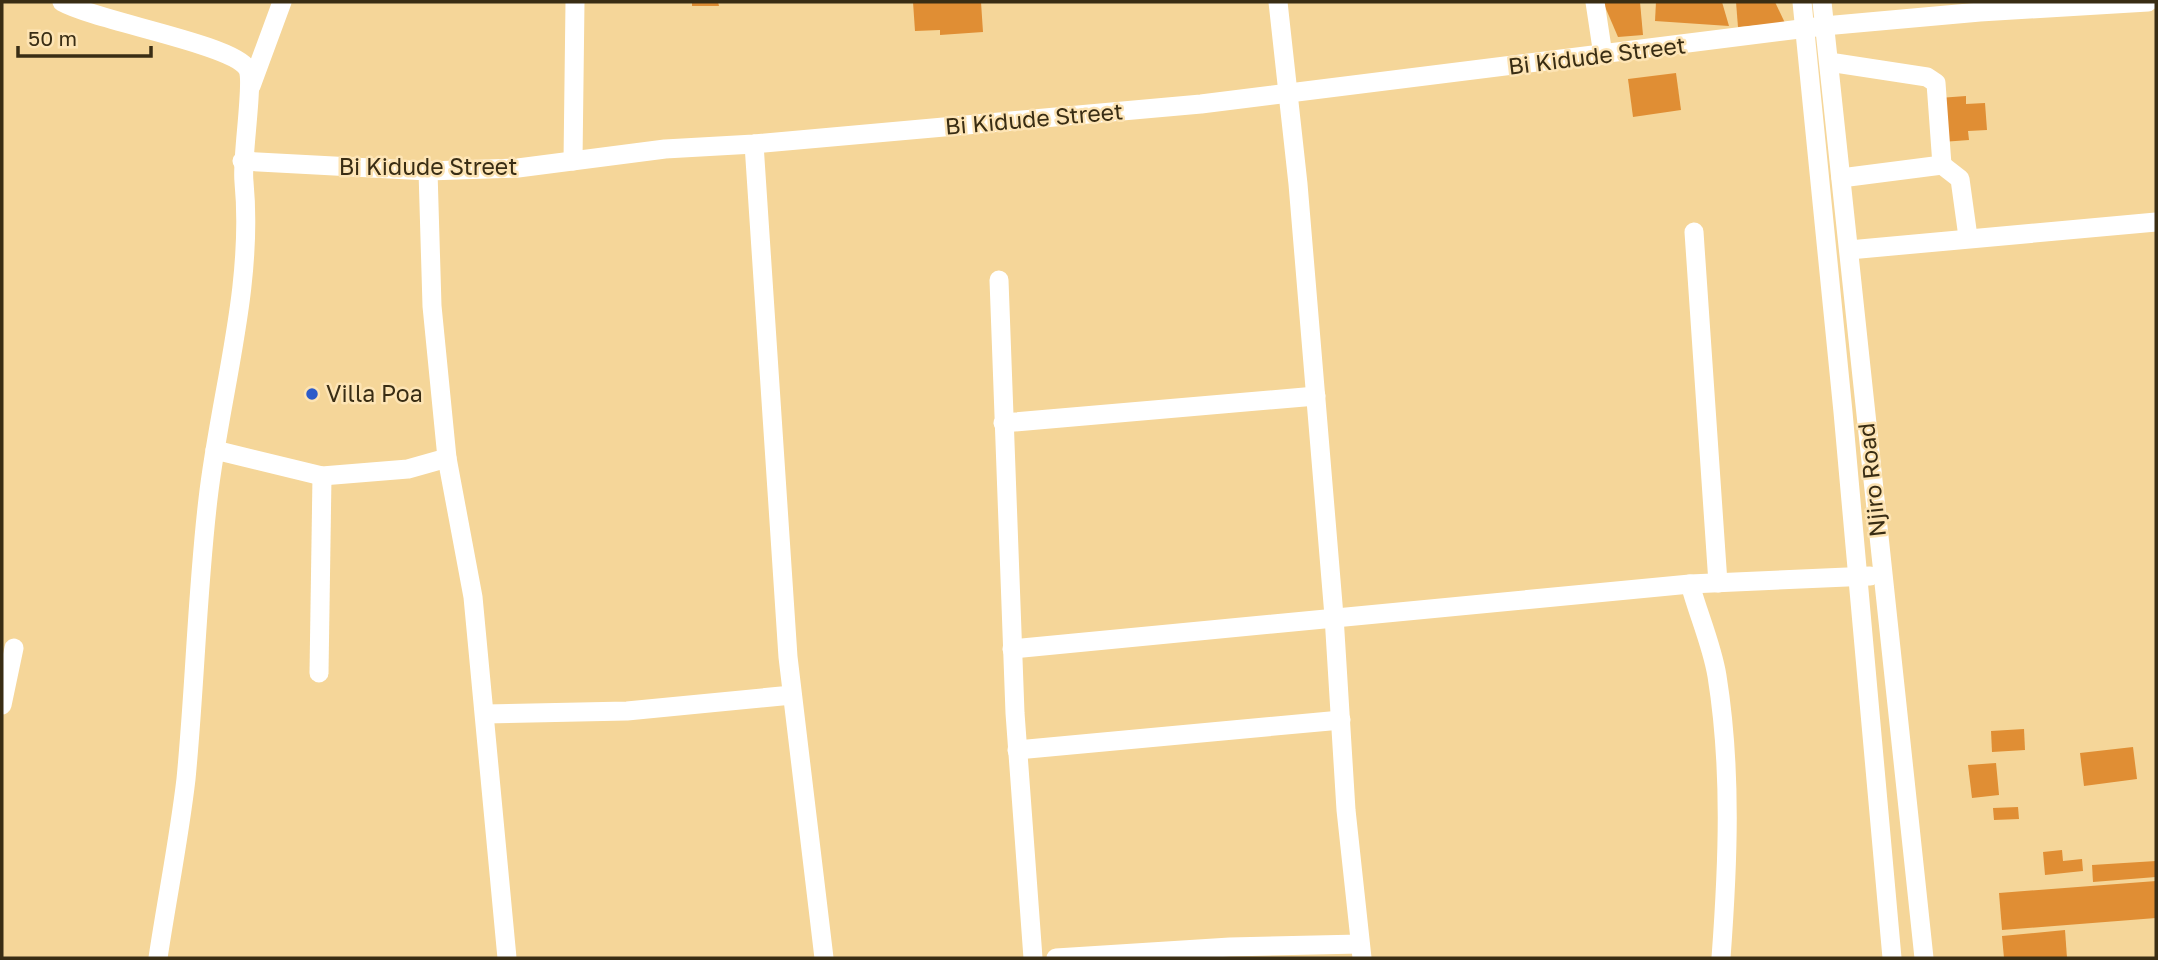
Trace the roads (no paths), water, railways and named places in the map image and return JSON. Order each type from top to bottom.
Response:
[{"type":"street","points":[[62,2],[92,15],[193,43],[241,60],[249,70],[250,89],[242,160],[245,221],[242,278],[215,450],[200,581],[186,781],[158,958]]},
{"type":"street","points":[[250,89],[282,2]]},
{"type":"street","points":[[573,161],[575,2]]},
{"type":"street","points":[[1056,958],[1230,947],[1361,951],[1290,93],[1278,2]]},
{"type":"street","points":[[1595,2],[1603,55]]},
{"type":"street","points":[[1802,2],[1815,27],[1858,576],[1892,958]]},
{"type":"street","name":"Njiro Road","points":[[1822,2],[1815,27],[1829,62],[1924,958]]},
{"type":"street","name":"Bi Kidude Street","points":[[242,160],[428,171],[478,171],[665,149],[754,144],[1140,111],[1815,27],[2148,2]]},
{"type":"street","points":[[1829,62],[1927,77],[1936,83],[1942,165]]},
{"type":"street","points":[[754,144],[792,695],[824,958]]},
{"type":"street","points":[[1841,177],[1942,165],[1960,179],[1968,237]]},
{"type":"street","points":[[428,171],[432,306],[447,458],[473,597],[507,958]]},
{"type":"street","points":[[1849,250],[1968,237],[2156,222]]},
{"type":"street","points":[[1694,232],[1718,583]]},
{"type":"street","points":[[999,280],[1017,750],[1033,958]]},
{"type":"street","points":[[1003,423],[1316,396]]},
{"type":"street","points":[[215,450],[321,476],[408,469],[447,458]]},
{"type":"street","points":[[319,673],[321,476]]},
{"type":"street","points":[[1012,649],[1689,584],[1882,575]]},
{"type":"street","points":[[1689,584],[1716,674],[1725,764],[1729,852],[1721,958]]},
{"type":"street","points":[[2,705],[14,648]]},
{"type":"street","points":[[485,714],[627,710],[792,695]]},
{"type":"street","points":[[1017,750],[1341,720]]},
{"type":"place","name":"Villa Poa","points":[[312,394]]}]
